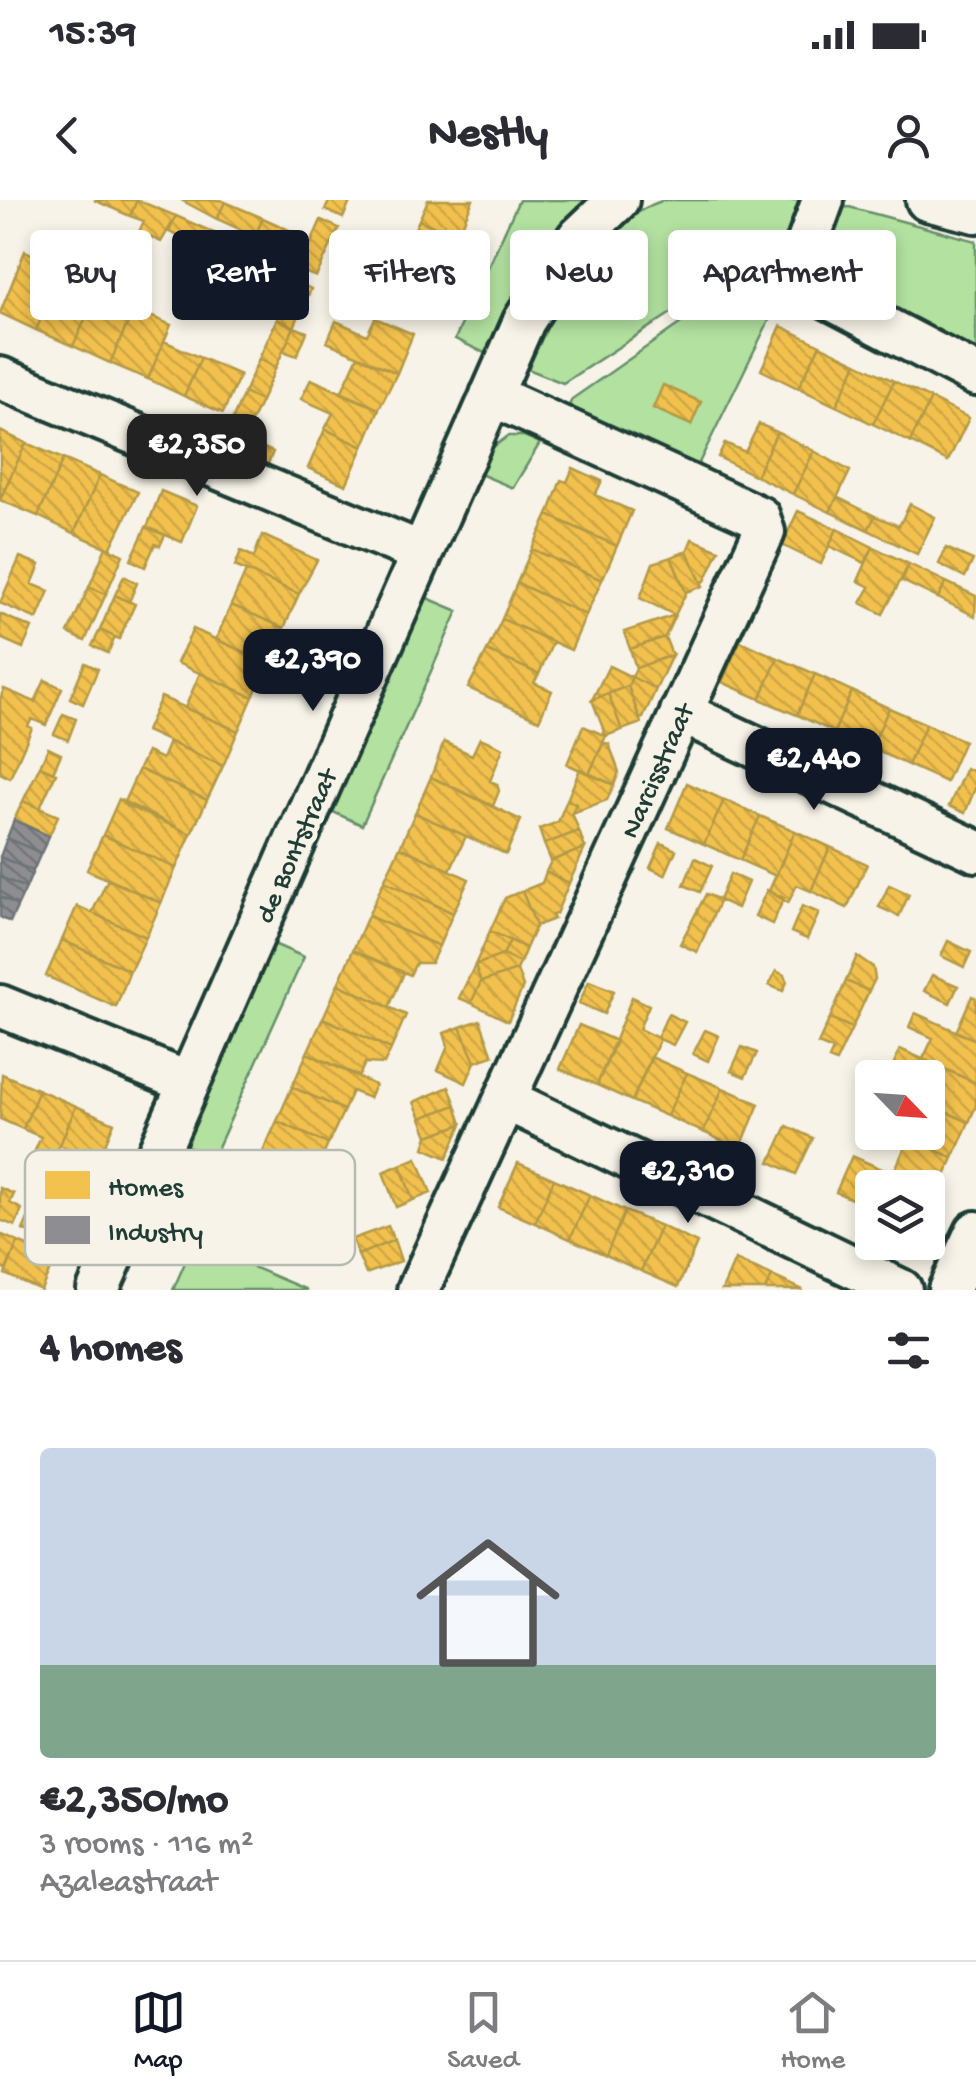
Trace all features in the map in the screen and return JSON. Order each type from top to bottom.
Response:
[{"type":"street","name":"de Bontstraat","points":[[160,1150],[524,321],[577,239],[618,200]]},
{"type":"street","points":[[824,200],[794,280],[976,374]]},
{"type":"street","points":[[927,200],[976,212]]},
{"type":"street","points":[[0,378],[422,553]]},
{"type":"street","name":"Narcisstraat","points":[[418,1290],[764,532],[759,518],[492,395]]},
{"type":"street","points":[[682,712],[976,851]]},
{"type":"street","points":[[0,1006],[189,1083]]},
{"type":"street","points":[[505,1099],[901,1290]]},
{"type":"street","points":[[949,1290],[976,1232]]},
{"type":"street","name":"de Bontstraat","points":[[98,1290],[109,1265]]},
{"type":"green space","points":[[519,200],[586,200],[559,230],[510,230],[512,320],[493,357],[455,339],[464,320],[490,320],[490,263]]},
{"type":"green space","points":[[664,200],[806,200],[793,230],[668,230],[668,315],[563,383],[528,369],[552,320],[648,320],[648,230],[614,230],[638,212]]},
{"type":"green space","points":[[849,207],[976,241],[976,351],[896,313],[896,230],[830,230],[839,208]]},
{"type":"green space","points":[[685,320],[769,320],[693,475],[562,421],[572,399]]},
{"type":"green space","points":[[508,436],[524,436],[540,443],[513,488],[480,474],[492,448]]},
{"type":"green space","points":[[425,597],[458,611],[362,825],[331,811]]},
{"type":"green space","points":[[269,942],[304,957],[217,1150],[196,1150],[179,1142]]},
{"type":"green space","points":[[184,1265],[248,1265],[307,1290],[173,1290]]},
{"type":"building: Homes","points":[[94,200],[137,200],[130,216]]},
{"type":"building: Homes","points":[[137,200],[176,216],[161,242],[152,238],[152,230],[140,230],[144,221],[130,216]]},
{"type":"building: Homes","points":[[181,200],[221,200],[225,202],[217,219]]},
{"type":"building: Homes","points":[[330,200],[351,200],[343,218],[325,210]]},
{"type":"building: Homes","points":[[428,200],[473,200],[460,230],[441,230],[419,220]]},
{"type":"building: Homes","points":[[225,202],[263,218],[258,230],[242,230],[217,219]]},
{"type":"building: Homes","points":[[176,216],[208,230],[172,230],[169,232]]},
{"type":"building: Homes","points":[[263,218],[289,230],[258,230]]},
{"type":"building: Homes","points":[[321,220],[339,228],[329,230],[329,249],[316,277],[309,274],[309,247]]},
{"type":"building: Homes","points":[[419,220],[441,230],[414,230]]},
{"type":"building: Homes","points":[[25,251],[30,253],[30,320],[40,320],[36,330],[0,313]]},
{"type":"building: Homes","points":[[152,317],[171,325],[148,379],[110,363],[129,320],[152,320]]},
{"type":"building: Homes","points":[[40,320],[85,320],[73,346],[36,330]]},
{"type":"building: Homes","points":[[85,320],[129,320],[110,363],[73,346]]},
{"type":"building: Homes","points":[[277,320],[294,327],[276,367],[259,359]]},
{"type":"building: Homes","points":[[279,320],[297,320],[294,327]]},
{"type":"building: Homes","points":[[374,320],[413,334],[397,373],[327,342],[336,321],[367,335]]},
{"type":"building: Homes","points":[[781,326],[820,345],[798,388],[761,370]]},
{"type":"building: Homes","points":[[294,327],[307,332],[297,356],[283,351]]},
{"type":"building: Homes","points":[[164,341],[201,358],[184,396],[148,379]]},
{"type":"building: Homes","points":[[820,345],[857,363],[836,406],[798,388]]},
{"type":"building: Homes","points":[[358,356],[397,373],[379,409],[341,393]]},
{"type":"building: Homes","points":[[201,358],[240,375],[223,413],[184,396]]},
{"type":"building: Homes","points":[[259,359],[276,367],[261,401],[244,393]]},
{"type":"building: Homes","points":[[857,363],[894,381],[873,424],[836,406]]},
{"type":"building: Homes","points":[[311,379],[379,409],[363,447],[325,429],[333,413],[301,399]]},
{"type":"building: Homes","points":[[894,381],[931,399],[910,442],[873,424]]},
{"type":"building: Homes","points":[[663,385],[701,402],[691,425],[653,408]]},
{"type":"building: Homes","points":[[244,393],[261,401],[243,439],[227,432]]},
{"type":"building: Homes","points":[[931,399],[969,418],[948,461],[910,442]]},
{"type":"building: Homes","points":[[759,424],[777,432],[756,476],[718,457],[725,443],[745,452]]},
{"type":"building: Homes","points":[[325,429],[363,447],[346,485],[308,468]]},
{"type":"building: Homes","points":[[0,431],[26,443],[0,499]]},
{"type":"building: Homes","points":[[777,432],[814,451],[793,494],[756,476]]},
{"type":"building: Homes","points":[[243,439],[273,452],[265,471],[235,459]]},
{"type":"building: Homes","points":[[26,443],[63,459],[38,516],[0,500]]},
{"type":"building: Homes","points":[[814,451],[850,471],[830,512],[793,494]]},
{"type":"building: Homes","points":[[63,459],[100,475],[74,533],[38,516]]},
{"type":"building: Homes","points":[[573,468],[602,481],[595,495],[632,511],[617,546],[548,515],[561,480],[567,482]]},
{"type":"building: Homes","points":[[100,475],[138,492],[110,549],[74,533]]},
{"type":"building: Homes","points":[[161,491],[197,506],[182,542],[147,527]]},
{"type":"building: Homes","points":[[837,497],[875,516],[868,530],[830,512]]},
{"type":"building: Homes","points":[[910,504],[935,517],[917,554],[868,530],[875,516],[899,526]]},
{"type":"building: Homes","points":[[798,511],[837,529],[821,564],[782,545]]},
{"type":"building: Homes","points":[[548,515],[617,546],[602,580],[532,549]]},
{"type":"building: Homes","points":[[146,527],[165,535],[160,546],[155,544],[145,567],[131,560]]},
{"type":"building: Homes","points":[[837,529],[873,547],[865,563],[829,546]]},
{"type":"building: Homes","points":[[262,535],[317,560],[299,594],[235,566],[241,551],[254,557]]},
{"type":"building: Homes","points":[[692,539],[719,550],[705,581],[701,582],[687,551]]},
{"type":"building: Homes","points":[[106,547],[123,555],[106,594],[89,587]]},
{"type":"building: Homes","points":[[873,547],[909,564],[883,614],[861,603],[870,587],[858,581]]},
{"type":"building: Homes","points":[[946,548],[973,560],[965,577],[939,564]]},
{"type":"building: Homes","points":[[532,549],[602,580],[586,615],[517,583]]},
{"type":"building: Homes","points":[[687,551],[703,586],[686,592],[671,557]]},
{"type":"building: Homes","points":[[20,557],[40,565],[32,584],[49,591],[37,619],[0,603]]},
{"type":"building: Homes","points":[[671,557],[686,593],[675,615],[640,598],[653,563]]},
{"type":"building: Homes","points":[[909,564],[946,582],[938,598],[902,581]]},
{"type":"building: Homes","points":[[235,566],[299,594],[284,628],[231,605],[246,571]]},
{"type":"building: Homes","points":[[124,576],[137,583],[129,602],[115,595]]},
{"type":"building: Homes","points":[[946,582],[976,596],[975,616],[938,598]]},
{"type":"building: Homes","points":[[517,583],[586,615],[571,650],[502,619]]},
{"type":"building: Homes","points":[[89,587],[106,594],[85,641],[68,633]]},
{"type":"building: Homes","points":[[115,595],[135,604],[119,639],[100,630]]},
{"type":"building: Homes","points":[[231,605],[284,628],[268,663],[216,639]]},
{"type":"building: Homes","points":[[0,614],[32,628],[23,648],[0,638]]},
{"type":"building: Homes","points":[[675,615],[665,637],[630,649],[624,632]]},
{"type":"building: Homes","points":[[502,619],[553,642],[539,674],[487,651]]},
{"type":"building: Homes","points":[[193,629],[268,663],[253,697],[177,663]]},
{"type":"building: Homes","points":[[100,630],[115,637],[108,653],[92,646]]},
{"type":"building: Homes","points":[[665,637],[672,655],[636,668],[630,649]]},
{"type":"building: Homes","points":[[740,641],[778,658],[760,699],[722,682]]},
{"type":"building: Homes","points":[[487,651],[539,674],[534,683],[552,691],[539,720],[468,688]]},
{"type":"building: Homes","points":[[672,655],[656,689],[632,677],[636,668]]},
{"type":"building: Homes","points":[[778,658],[815,674],[797,715],[760,699]]},
{"type":"building: Homes","points":[[85,663],[98,669],[83,704],[70,698]]},
{"type":"building: Homes","points":[[609,666],[632,677],[628,686],[592,700]]},
{"type":"building: Homes","points":[[200,673],[253,697],[238,731],[185,708]]},
{"type":"building: Homes","points":[[815,674],[852,691],[834,732],[797,715]]},
{"type":"building: Homes","points":[[632,677],[656,689],[640,719],[628,686]]},
{"type":"building: Homes","points":[[45,680],[62,688],[46,725],[32,719],[28,726],[32,728],[10,778],[0,773],[0,699],[4,689],[35,702]]},
{"type":"building: Homes","points":[[628,686],[641,723],[622,730],[608,693]]},
{"type":"building: Homes","points":[[852,691],[889,708],[871,748],[834,732]]},
{"type":"building: Homes","points":[[608,693],[622,730],[606,736],[592,700]]},
{"type":"building: Homes","points":[[161,697],[238,731],[223,766],[146,731]]},
{"type":"building: Homes","points":[[889,708],[926,724],[908,765],[871,748]]},
{"type":"building: Homes","points":[[63,714],[76,719],[68,740],[54,734]]},
{"type":"building: Homes","points":[[926,724],[964,741],[946,782],[908,765]]},
{"type":"building: Homes","points":[[583,726],[606,736],[589,774],[567,764]]},
{"type":"building: Homes","points":[[480,738],[503,748],[490,781],[497,784],[499,791],[493,806],[431,777],[444,742],[472,755]]},
{"type":"building: Homes","points":[[169,742],[223,766],[207,800],[139,769],[147,752],[162,759]]},
{"type":"building: Homes","points":[[604,742],[609,744],[619,772],[614,785],[589,774]]},
{"type":"building: Homes","points":[[48,748],[61,754],[53,772],[40,766]]},
{"type":"building: Homes","points":[[40,766],[56,773],[40,808],[23,801]]},
{"type":"building: Homes","points":[[966,768],[976,773],[976,786],[965,813],[949,806]]},
{"type":"building: Homes","points":[[139,769],[207,800],[191,834],[123,804]]},
{"type":"building: Homes","points":[[580,769],[614,785],[607,800],[572,813],[576,804],[567,800]]},
{"type":"building: Homes","points":[[431,777],[521,820],[506,854],[415,813]]},
{"type":"building: Homes","points":[[687,783],[724,800],[704,844],[668,828]]},
{"type":"building: Homes","points":[[119,799],[191,834],[176,868],[103,835]]},
{"type":"building: Homes","points":[[567,800],[576,804],[572,813],[579,831],[544,844],[539,829],[558,822]]},
{"type":"building: Homes","points":[[724,800],[760,816],[740,860],[704,844]]},
{"type":"building: Homes","points":[[23,801],[58,816],[49,836],[14,820]]},
{"type":"building: Homes","points":[[415,813],[466,836],[450,870],[400,847]]},
{"type":"building: Homes","points":[[760,816],[795,831],[776,876],[740,860]]},
{"type":"building: Homes","points":[[579,831],[585,848],[551,861],[544,844]]},
{"type":"building: Homes","points":[[795,831],[830,847],[811,891],[797,885],[788,903],[769,891]]},
{"type":"building: Homes","points":[[103,835],[176,868],[161,903],[87,870]]},
{"type":"building: Homes","points":[[661,843],[676,850],[665,875],[650,868]]},
{"type":"building: Homes","points":[[400,847],[469,879],[453,913],[384,881]]},
{"type":"building: Homes","points":[[830,847],[867,864],[847,908],[811,891]]},
{"type":"building: Homes","points":[[585,848],[569,883],[546,872],[551,861]]},
{"type":"building: Homes","points":[[695,858],[712,866],[700,892],[684,885]]},
{"type":"building: Homes","points":[[546,872],[569,883],[556,914],[552,915],[554,919],[536,926],[522,891],[542,883]]},
{"type":"building: Homes","points":[[730,874],[748,882],[737,908],[719,900]]},
{"type":"building: Homes","points":[[108,879],[161,903],[146,937],[92,913]]},
{"type":"building: Homes","points":[[384,881],[453,913],[439,946],[368,916]]},
{"type":"building: Homes","points":[[889,885],[909,894],[899,916],[879,907]]},
{"type":"building: Homes","points":[[767,890],[784,898],[772,924],[755,916]]},
{"type":"building: Homes","points":[[522,891],[536,926],[526,948],[490,931],[505,898]]},
{"type":"building: Homes","points":[[706,894],[720,900],[697,952],[680,944]]},
{"type":"building: Homes","points":[[77,906],[146,937],[130,971],[62,940]]},
{"type":"building: Homes","points":[[802,906],[819,913],[807,939],[791,932]]},
{"type":"building: Homes","points":[[368,916],[439,946],[431,963],[416,963],[410,975],[353,950]]},
{"type":"building: Homes","points":[[490,931],[510,940],[503,955],[475,965]]},
{"type":"building: Homes","points":[[62,940],[130,971],[116,1007],[46,976]]},
{"type":"building: Homes","points":[[510,940],[526,948],[520,963],[503,955]]},
{"type":"building: Homes","points":[[948,941],[971,952],[964,967],[941,956]]},
{"type":"building: Homes","points":[[353,950],[404,973],[389,1007],[338,984]]},
{"type":"building: Homes","points":[[503,955],[520,963],[517,970],[481,982],[475,965]]},
{"type":"building: Homes","points":[[857,956],[873,967],[875,979],[869,991],[846,981]]},
{"type":"building: Homes","points":[[475,965],[481,982],[471,1003],[459,998]]},
{"type":"building: Homes","points":[[517,970],[523,987],[508,1021],[471,1003],[481,982]]},
{"type":"building: Homes","points":[[776,971],[787,982],[783,991],[769,985]]},
{"type":"building: Homes","points":[[932,975],[958,986],[950,1003],[924,991]]},
{"type":"building: Homes","points":[[589,981],[614,991],[604,1014],[579,1003]]},
{"type":"building: Homes","points":[[846,981],[869,991],[852,1028],[830,1018]]},
{"type":"building: Homes","points":[[338,984],[406,1015],[391,1049],[323,1018]]},
{"type":"building: Homes","points":[[972,996],[976,998],[976,1040],[956,1032]]},
{"type":"building: Homes","points":[[632,997],[649,1005],[639,1029],[660,1039],[632,1101],[597,1085]]},
{"type":"building: Homes","points":[[915,1013],[976,1040],[976,1083],[945,1069],[945,1060],[923,1059],[933,1038],[909,1027]]},
{"type":"building: Homes","points":[[668,1014],[685,1022],[673,1045],[657,1038]]},
{"type":"building: Homes","points":[[323,1018],[391,1049],[384,1064],[365,1063],[359,1076],[307,1053]]},
{"type":"building: Homes","points":[[830,1018],[852,1028],[836,1062],[829,1059],[833,1050],[818,1044]]},
{"type":"building: Homes","points":[[480,1020],[493,1056],[475,1062],[460,1027]]},
{"type":"building: Homes","points":[[579,1025],[616,1041],[597,1085],[560,1069]]},
{"type":"building: Homes","points":[[460,1027],[475,1062],[466,1083],[438,1070],[448,1046],[444,1033]]},
{"type":"building: Homes","points":[[705,1030],[719,1036],[708,1061],[693,1054]]},
{"type":"building: Homes","points":[[742,1047],[757,1053],[745,1077],[731,1071]]},
{"type":"building: Homes","points":[[900,1049],[925,1060],[895,1060]]},
{"type":"building: Homes","points":[[307,1053],[375,1085],[369,1098],[352,1091],[344,1110],[292,1087]]},
{"type":"building: Homes","points":[[651,1057],[687,1073],[667,1116],[632,1101]]},
{"type":"building: Homes","points":[[945,1069],[976,1083],[976,1106],[969,1122],[945,1111]]},
{"type":"building: Homes","points":[[687,1073],[723,1088],[703,1132],[667,1116]]},
{"type":"building: Homes","points":[[2,1074],[39,1090],[23,1129],[0,1119]]},
{"type":"building: Homes","points":[[292,1087],[344,1110],[328,1144],[277,1121]]},
{"type":"building: Homes","points":[[449,1087],[456,1105],[421,1118],[414,1102]]},
{"type":"building: Homes","points":[[723,1088],[759,1104],[740,1149],[703,1132]]},
{"type":"building: Homes","points":[[39,1090],[76,1106],[58,1150],[35,1150],[41,1137],[23,1129]]},
{"type":"building: Homes","points":[[456,1105],[462,1124],[428,1136],[421,1118]]},
{"type":"building: Homes","points":[[76,1106],[114,1123],[103,1150],[72,1150],[60,1145]]},
{"type":"building: Homes","points":[[945,1111],[969,1122],[953,1158],[936,1150],[945,1150]]},
{"type":"building: Homes","points":[[277,1121],[328,1144],[325,1150],[264,1150]]},
{"type":"building: Homes","points":[[462,1124],[447,1158],[424,1148],[428,1136]]},
{"type":"building: Homes","points":[[787,1126],[813,1138],[796,1174],[770,1162]]},
{"type":"building: Homes","points":[[904,1150],[935,1150],[953,1158],[945,1176],[945,1170],[895,1170]]},
{"type":"building: Homes","points":[[852,1156],[884,1170],[855,1170],[855,1200],[836,1192]]},
{"type":"building: Homes","points":[[417,1158],[431,1193],[413,1200],[400,1165]]},
{"type":"building: Homes","points":[[518,1163],[554,1179],[535,1223],[498,1207]]},
{"type":"building: Homes","points":[[400,1165],[413,1200],[396,1207],[383,1172]]},
{"type":"building: Homes","points":[[554,1179],[590,1195],[570,1239],[535,1223]]},
{"type":"building: Homes","points":[[0,1188],[14,1194],[10,1203],[22,1209],[15,1226],[0,1220]]},
{"type":"building: Homes","points":[[590,1195],[625,1211],[606,1255],[570,1239]]},
{"type":"building: Homes","points":[[625,1211],[661,1226],[641,1271],[606,1255]]},
{"type":"building: Homes","points":[[388,1226],[394,1240],[358,1255],[355,1238]]},
{"type":"building: Homes","points":[[661,1226],[697,1243],[678,1287],[641,1271]]},
{"type":"building: Homes","points":[[0,1234],[18,1242],[6,1270],[0,1268]]},
{"type":"building: Homes","points":[[394,1240],[401,1261],[366,1274],[358,1255]]},
{"type":"building: Homes","points":[[18,1242],[25,1245],[25,1265],[52,1265],[41,1290],[5,1274]]},
{"type":"building: Homes","points":[[735,1260],[772,1276],[765,1290],[722,1290]]},
{"type":"building: Homes","points":[[772,1276],[803,1290],[765,1290]]},
{"type":"building: Industry","points":[[14,820],[49,836],[41,853],[7,838]]},
{"type":"building: Industry","points":[[7,838],[41,853],[33,871],[0,857]]},
{"type":"building: Industry","points":[[0,857],[33,871],[26,888],[0,877]]},
{"type":"building: Industry","points":[[0,877],[26,888],[18,905],[0,897]]},
{"type":"building: Industry","points":[[0,897],[18,905],[10,922],[0,917]]}]
